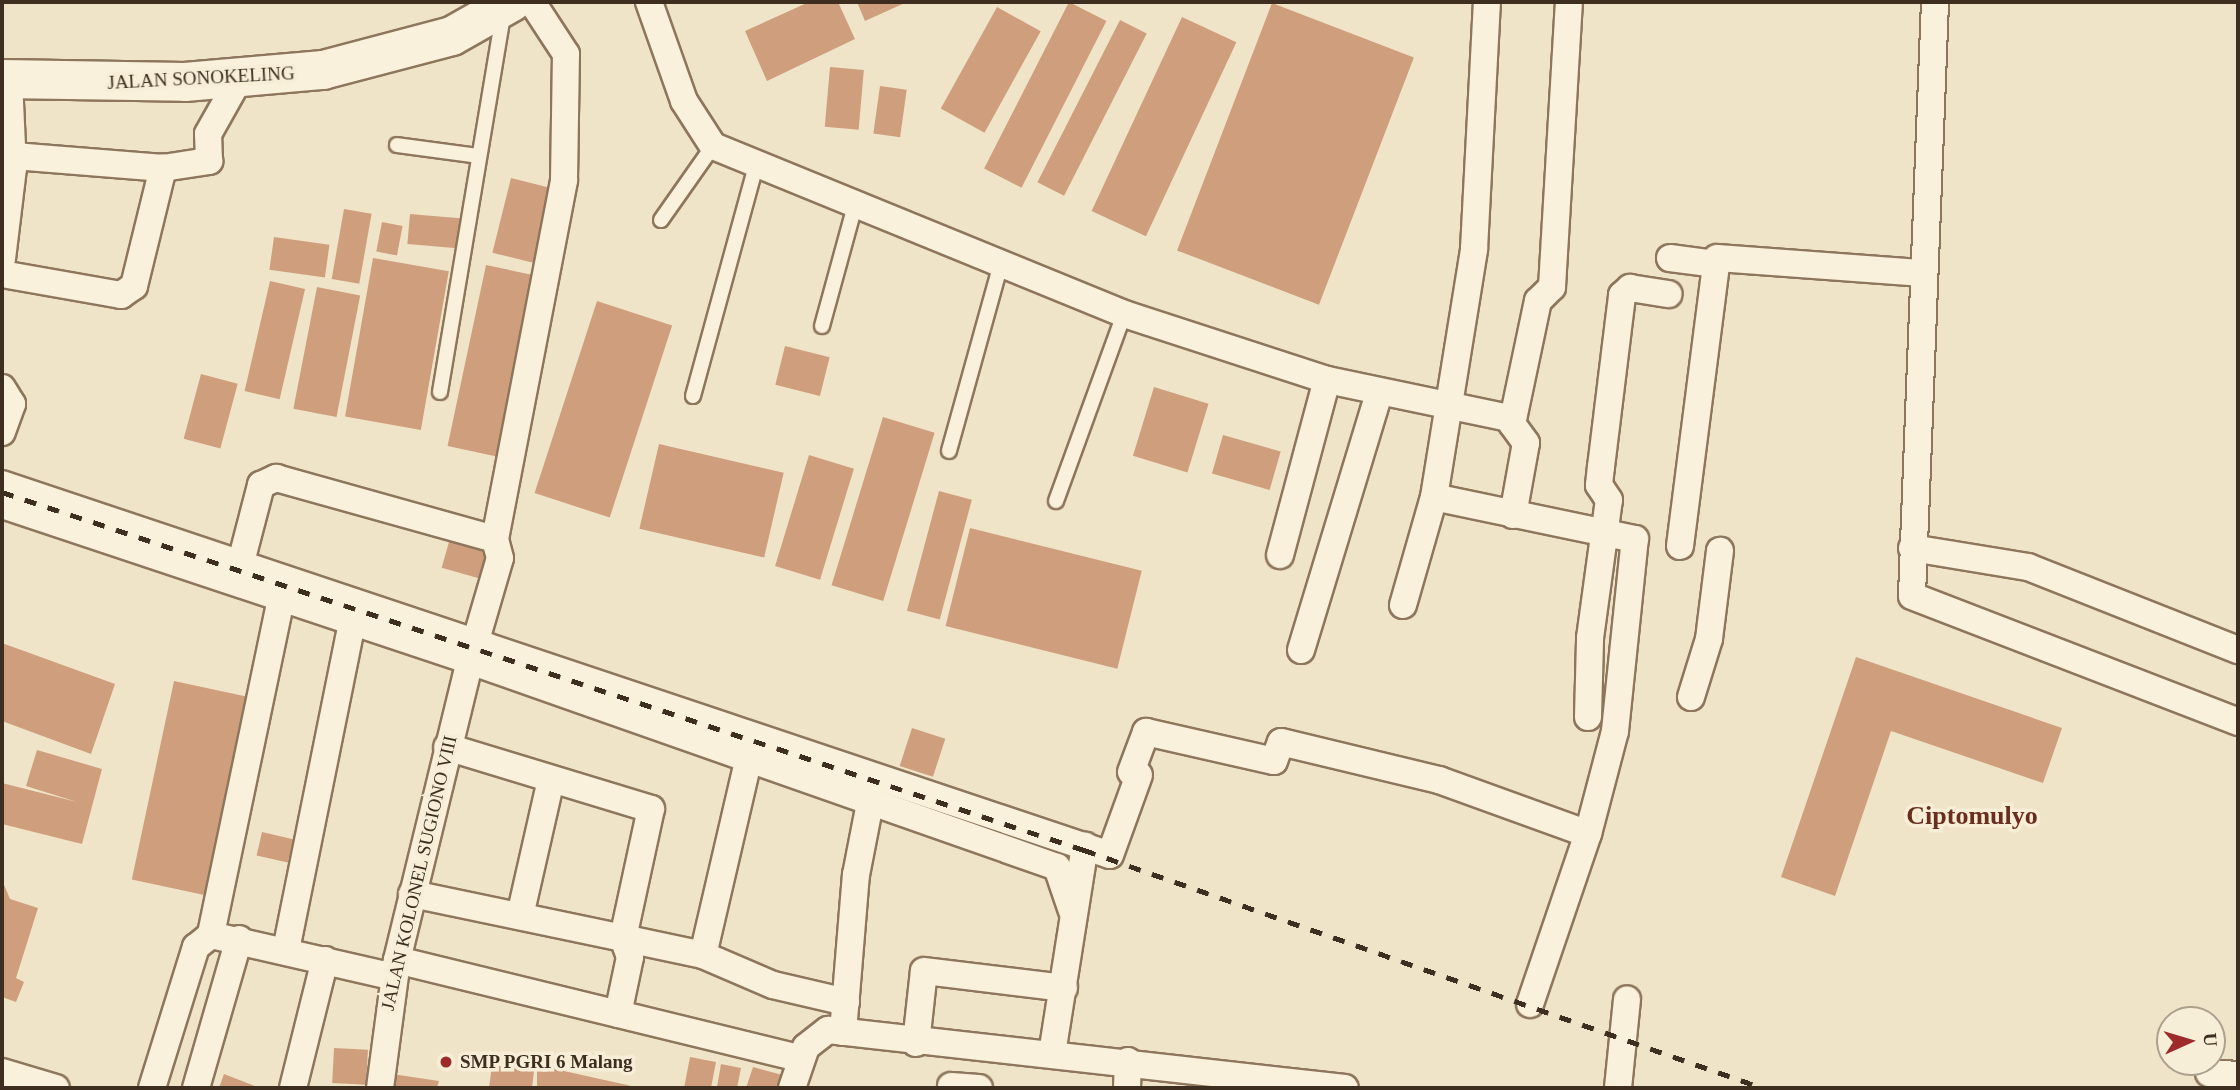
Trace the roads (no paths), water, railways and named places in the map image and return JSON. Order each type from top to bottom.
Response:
[{"type":"street","points":[[649,2],[684,101],[713,146],[854,209],[1124,314],[1327,380],[1447,408],[1513,419]]},
{"type":"street","points":[[1403,605],[1434,496],[1483,164],[1487,2]]},
{"type":"street","points":[[1513,515],[1526,443],[1513,419],[1538,301],[1552,288],[1569,2]]},
{"type":"street","points":[[1935,2],[1920,272],[1912,596],[2238,722]]},
{"type":"street","name":"JALAN SONOKELING","points":[[6,79],[74,85],[239,79],[392,55],[452,36],[516,3]]},
{"type":"street","name":"JALAN KOLONEL SUGIONO VIII","points":[[380,1088],[396,968],[412,894],[447,747],[500,558],[495,539],[564,180],[568,129],[566,54],[516,3]]},
{"type":"street","points":[[2,259],[14,156],[6,79]]},
{"type":"street","points":[[14,156],[163,168],[209,161],[208,134],[239,79]]},
{"type":"street","points":[[2,274],[121,295],[134,286],[163,168]]},
{"type":"street","points":[[1679,546],[1715,264],[1724,255],[1920,272]]},
{"type":"street","points":[[1670,258],[1715,264]]},
{"type":"street","points":[[1588,717],[1590,638],[1609,500],[1599,485],[1622,295],[1630,288],[1669,294]]},
{"type":"street","points":[[1280,555],[1327,380]]},
{"type":"street","points":[[2,388],[12,404],[2,432]]},
{"type":"street","points":[[1301,650],[1379,393]]},
{"type":"street","points":[[241,562],[261,485],[276,478],[495,539]]},
{"type":"street","points":[[2,484],[241,562],[748,757],[871,798],[1057,867],[1072,911]]},
{"type":"street","points":[[1434,496],[1635,539],[1617,720],[1588,834],[1530,1004]]},
{"type":"street","points":[[2,505],[352,622],[473,650],[1110,855],[1146,732],[1274,761],[1281,742],[1439,780],[1588,834]]},
{"type":"street","points":[[1912,548],[2028,567],[2238,650]]},
{"type":"street","points":[[1691,697],[1709,639],[1720,551]]},
{"type":"street","points":[[152,1088],[196,947],[211,935],[281,599]]},
{"type":"street","points":[[286,950],[352,622]]},
{"type":"street","points":[[447,747],[651,809],[623,938],[630,957],[618,1014]]},
{"type":"street","points":[[703,955],[748,757]]},
{"type":"street","points":[[520,916],[551,780]]},
{"type":"street","points":[[843,1032],[856,875],[871,798]]},
{"type":"street","points":[[1052,1054],[1064,988],[1072,911],[1086,846]]},
{"type":"street","points":[[412,894],[703,955],[774,985],[846,1002]]},
{"type":"street","points":[[211,935],[325,960],[396,968],[618,1014],[800,1058]]},
{"type":"street","points":[[196,1088],[239,939]]},
{"type":"street","points":[[293,1088],[325,960]]},
{"type":"street","points":[[916,1043],[924,971],[1064,988]]},
{"type":"street","points":[[1618,1088],[1628,999]]},
{"type":"street","points":[[792,1088],[800,1058],[819,1034],[843,1032],[916,1043],[1128,1061],[1205,1079],[1345,1088]]},
{"type":"street","points":[[1127,1088],[1128,1061]]},
{"type":"street","points":[[2,1072],[55,1088]]},
{"type":"street","points":[[951,1086],[979,1088]]},
{"type":"lane","points":[[440,392],[478,156],[516,3]]},
{"type":"lane","points":[[397,145],[478,156]]},
{"type":"lane","points":[[662,220],[713,146]]},
{"type":"lane","points":[[693,396],[756,166]]},
{"type":"lane","points":[[822,326],[854,209]]},
{"type":"lane","points":[[949,451],[1001,264]]},
{"type":"lane","points":[[1056,501],[1124,314]]},
{"type":"railway","points":[[2,492],[1084,850],[1763,1088]]},
{"type":"place","name":"SMP PGRI 6 Malang","points":[[446,1062]]},
{"type":"district","name":"Ciptomulyo","points":[[1972,816]]}]
